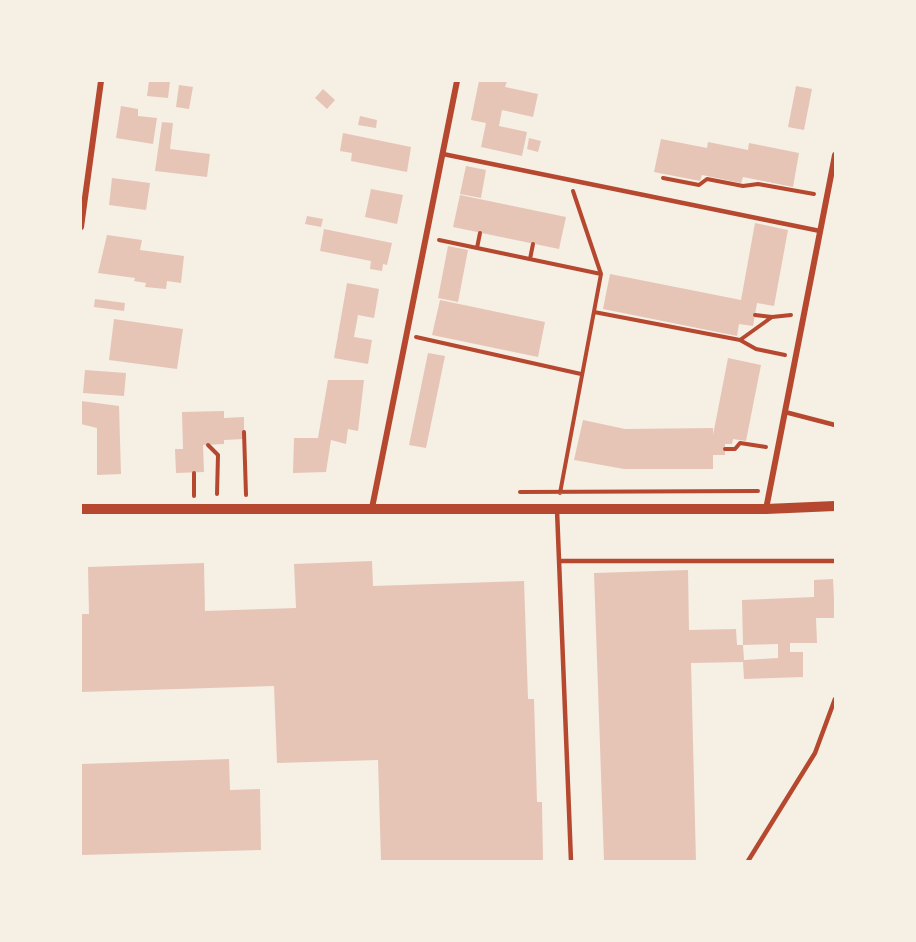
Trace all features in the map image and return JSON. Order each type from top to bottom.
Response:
[{"type":"street","points":[[81,227],[101,81]]},
{"type":"street","points":[[372,508],[457,81]]},
{"type":"street","points":[[766,509],[835,155]]},
{"type":"street","points":[[81,509],[766,509],[835,506]]},
{"type":"lane","points":[[443,154],[820,231]]},
{"type":"lane","points":[[785,412],[835,425]]},
{"type":"lane","points":[[557,508],[571,861]]},
{"type":"lane","points":[[559,561],[835,561]]},
{"type":"lane","points":[[748,861],[815,753],[835,699]]},
{"type":"path","points":[[663,178],[699,185],[707,179],[743,186],[758,184],[827,196]]},
{"type":"path","points":[[557,508],[602,274],[568,179]]},
{"type":"path","points":[[477,248],[480,233]]},
{"type":"path","points":[[426,237],[602,274]]},
{"type":"path","points":[[530,259],[533,244]]},
{"type":"path","points":[[594,312],[740,340],[756,349],[796,357]]},
{"type":"path","points":[[755,315],[772,317],[787,314],[803,318]]},
{"type":"path","points":[[740,340],[772,317]]},
{"type":"path","points":[[407,335],[581,374]]},
{"type":"path","points":[[458,346],[459,340]]},
{"type":"path","points":[[510,358],[512,351]]},
{"type":"path","points":[[244,432],[246,495]]},
{"type":"path","points":[[725,449],[735,449],[740,443],[778,449]]},
{"type":"path","points":[[208,445],[218,455],[217,495]]},
{"type":"path","points":[[194,473],[194,496]]},
{"type":"building","points":[[149,81],[170,81],[168,98],[147,96]]},
{"type":"building","points":[[479,81],[507,81],[505,87],[538,94],[533,117],[502,110],[499,126],[527,132],[522,156],[481,147],[486,123],[471,120]]},
{"type":"building","points":[[179,85],[193,87],[189,109],[176,107]]},
{"type":"building","points":[[796,86],[812,89],[804,130],[788,127]]},
{"type":"building","points":[[323,89],[335,100],[327,109],[315,98]]},
{"type":"building","points":[[121,106],[138,109],[138,116],[157,118],[153,144],[116,138]]},
{"type":"building","points":[[360,116],[377,120],[376,128],[358,125]]},
{"type":"building","points":[[162,122],[173,123],[170,149],[210,154],[207,177],[155,171]]},
{"type":"building","points":[[343,133],[411,147],[407,172],[351,161],[352,153],[340,151]]},
{"type":"building","points":[[529,138],[541,141],[538,152],[527,149]]},
{"type":"building","points":[[661,139],[707,148],[708,142],[748,150],[749,143],[799,153],[793,187],[743,177],[741,183],[702,175],[700,181],[654,172]]},
{"type":"building","points":[[466,166],[486,170],[481,198],[460,194]]},
{"type":"building","points":[[112,178],[150,183],[146,210],[109,205]]},
{"type":"building","points":[[371,189],[403,195],[397,224],[365,217]]},
{"type":"building","points":[[460,195],[566,217],[559,249],[453,227]]},
{"type":"building","points":[[307,216],[323,219],[321,227],[305,224]]},
{"type":"building","points":[[755,223],[788,230],[774,306],[757,303],[753,326],[739,324],[737,336],[603,309],[610,274],[741,300]]},
{"type":"building","points":[[324,229],[392,243],[387,265],[383,264],[382,271],[370,269],[371,261],[320,251]]},
{"type":"building","points":[[107,235],[142,240],[140,250],[184,256],[181,283],[167,281],[166,289],[145,287],[146,283],[134,281],[135,278],[98,273]]},
{"type":"building","points":[[448,246],[468,250],[458,302],[438,298]]},
{"type":"building","points":[[347,283],[379,289],[374,318],[358,315],[354,337],[372,340],[368,364],[334,358]]},
{"type":"building","points":[[95,299],[125,303],[124,311],[94,307]]},
{"type":"building","points":[[440,300],[545,322],[538,357],[432,335]]},
{"type":"building","points":[[114,319],[183,329],[177,369],[109,360]]},
{"type":"building","points":[[428,353],[445,356],[426,448],[409,445]]},
{"type":"building","points":[[728,358],[761,365],[746,441],[733,439],[732,444],[725,444],[725,455],[713,455],[713,469],[624,469],[574,460],[583,420],[625,429],[713,428],[713,435]]},
{"type":"building","points":[[85,370],[126,373],[124,396],[83,393]]},
{"type":"building","points":[[328,380],[364,380],[358,431],[348,429],[346,444],[331,440],[326,472],[293,473],[294,438],[318,438]]},
{"type":"building","points":[[81,401],[119,406],[121,474],[97,475],[97,428],[81,424]]},
{"type":"building","points":[[224,411],[224,418],[244,417],[244,439],[224,440],[224,444],[203,445],[204,472],[176,473],[175,449],[183,449],[182,412]]},
{"type":"building","points":[[372,561],[373,586],[524,581],[528,699],[534,699],[537,802],[542,802],[543,861],[381,861],[378,760],[277,763],[274,686],[81,692],[81,614],[89,614],[88,567],[204,563],[205,611],[296,608],[294,564]]},
{"type":"building","points":[[688,570],[689,630],[736,629],[737,645],[743,645],[742,600],[814,597],[814,580],[833,579],[835,618],[816,618],[817,643],[790,643],[790,652],[803,652],[803,677],[744,679],[743,662],[691,663],[696,861],[604,861],[594,573]],"holes":[[[778,644],[778,658],[744,660],[743,645]]]},
{"type":"building","points":[[229,759],[230,790],[260,789],[261,850],[81,855],[81,764]]}]
